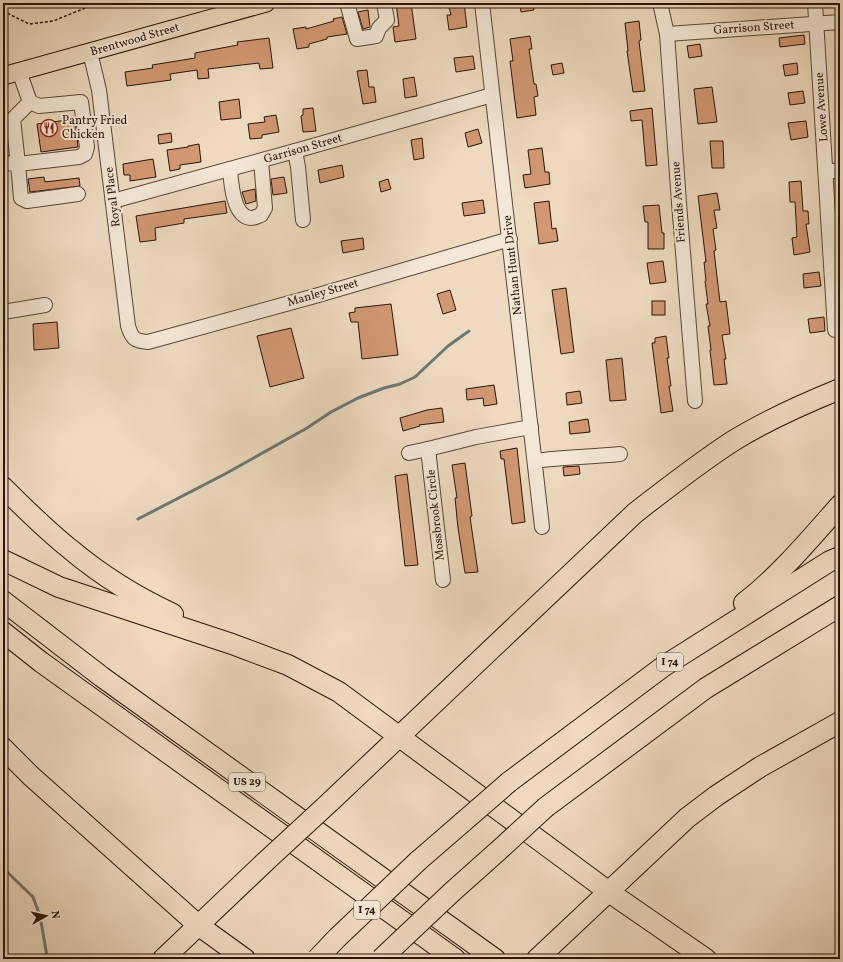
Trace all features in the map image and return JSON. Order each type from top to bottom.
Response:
[{"type":"highway","points":[[164,959],[198,924],[330,802],[640,509],[733,441],[800,406],[840,389]]},
{"type":"highway","points":[[3,487],[41,524],[71,550],[113,582],[167,612],[232,644]]},
{"type":"highway","points":[[664,666],[763,588],[840,505]]},
{"type":"highway","name":"I 74","points":[[318,959],[337,938],[418,861],[509,782],[664,666],[840,557]]},
{"type":"highway","points":[[3,560],[60,587],[232,644],[288,665],[339,692],[609,892],[706,959]]},
{"type":"highway","name":"US 29","points":[[3,601],[102,677],[495,959]]},
{"type":"highway","points":[[381,959],[546,807],[706,688],[840,606]]},
{"type":"highway","points":[[811,623],[840,612]]},
{"type":"highway","name":"US 29","points":[[3,632],[41,662],[455,959]]},
{"type":"highway","points":[[539,957],[687,818],[716,796],[760,767],[840,722]]},
{"type":"highway","points":[[3,748],[31,776],[198,924],[245,959]]},
{"type":"main road","name":"Brentwood Street","points":[[11,74],[266,3]]},
{"type":"street","points":[[347,3],[357,39],[376,36],[378,28],[387,20],[384,3]]},
{"type":"street","name":"Nathan Hunt Drive","points":[[482,3],[542,527]]},
{"type":"street","name":"Friends Avenue","points":[[660,3],[667,34],[695,401]]},
{"type":"street","name":"Lowe Avenue","points":[[815,3],[816,24],[833,171],[835,330]]},
{"type":"street","name":"Garrison Street","points":[[667,34],[840,22]]},
{"type":"street","name":"Royal Place","points":[[90,52],[99,90],[128,326],[132,336],[136,339]]},
{"type":"street","points":[[3,163],[18,164],[79,157],[85,154],[87,150],[81,102],[39,106],[30,102],[11,74]]},
{"type":"street","name":"Garrison Street","points":[[113,201],[261,161],[492,95]]},
{"type":"street","points":[[30,102],[13,119],[21,198],[27,201],[78,194]]},
{"type":"street","points":[[295,151],[303,220]]},
{"type":"street","points":[[230,169],[235,201],[241,213],[250,218],[260,215],[265,208],[261,161]]},
{"type":"street","name":"Manley Street","points":[[136,339],[139,342],[148,342],[510,239]]},
{"type":"street","points":[[3,312],[45,305]]},
{"type":"street","points":[[409,453],[428,450],[476,437],[531,427]]},
{"type":"street","name":"Mossbrook Circle","points":[[428,450],[443,580]]},
{"type":"street","points":[[535,461],[620,454]]},
{"type":"path","points":[[3,11],[29,24],[52,21],[98,3]]},
{"type":"building","points":[[396,3],[411,3],[416,39],[395,42],[393,27],[399,26]]},
{"type":"building","points":[[448,3],[464,3],[467,27],[449,30],[447,15],[451,15]]},
{"type":"building","points":[[520,3],[533,3],[534,10],[521,12]]},
{"type":"building","points":[[368,10],[370,27],[363,29],[358,12]]},
{"type":"building","points":[[342,17],[347,34],[327,37],[327,39],[309,44],[309,47],[297,49],[293,29],[306,27],[306,29],[334,21],[333,19]]},
{"type":"building","points":[[639,21],[641,40],[639,41],[645,91],[633,92],[627,51],[625,23]]},
{"type":"building","points":[[804,35],[805,44],[780,47],[779,38]]},
{"type":"building","points":[[530,36],[532,49],[529,49],[534,84],[536,84],[538,96],[534,97],[536,115],[517,118],[510,61],[513,61],[510,39]]},
{"type":"building","points":[[269,38],[273,68],[260,69],[259,63],[208,69],[209,78],[198,79],[197,70],[170,74],[171,80],[127,86],[125,72],[153,68],[152,65],[195,58],[195,53],[238,45],[237,42]]},
{"type":"building","points":[[700,44],[702,56],[689,58],[687,46]]},
{"type":"building","points":[[473,56],[475,69],[456,72],[454,58]]},
{"type":"building","points":[[562,63],[564,73],[553,75],[551,65]]},
{"type":"building","points":[[797,63],[798,74],[785,76],[783,65]]},
{"type":"building","points":[[367,70],[369,87],[374,87],[376,102],[363,104],[357,71]]},
{"type":"building","points":[[414,77],[417,96],[405,98],[403,79]]},
{"type":"building","points":[[712,87],[717,122],[698,124],[694,89]]},
{"type":"building","points":[[803,91],[805,103],[790,105],[788,93]]},
{"type":"building","points":[[239,99],[241,118],[221,120],[219,102]]},
{"type":"building","points":[[313,108],[316,131],[303,132],[301,116],[303,115],[303,109]]},
{"type":"building","points":[[652,108],[657,165],[646,166],[642,120],[631,121],[630,111]]},
{"type":"building","points":[[276,115],[279,132],[262,135],[262,138],[250,139],[248,124],[265,122],[264,117]]},
{"type":"building","points":[[75,119],[78,147],[41,152],[37,124]]},
{"type":"building","points":[[806,121],[808,137],[791,140],[788,123]]},
{"type":"building","points":[[478,129],[482,143],[468,147],[465,133]]},
{"type":"building","points":[[171,133],[172,142],[159,144],[158,135]]},
{"type":"building","points":[[422,138],[424,158],[414,160],[411,140]]},
{"type":"building","points":[[710,141],[723,141],[724,168],[712,168]]},
{"type":"building","points":[[199,144],[201,162],[180,165],[180,169],[170,171],[167,150]]},
{"type":"building","points":[[542,148],[545,172],[549,172],[550,184],[525,188],[523,175],[531,174],[528,150]]},
{"type":"building","points":[[153,159],[156,177],[130,181],[130,175],[124,175],[123,164]]},
{"type":"building","points":[[342,165],[344,177],[320,183],[318,170]]},
{"type":"building","points":[[44,177],[45,182],[79,178],[80,186],[30,192],[28,179]]},
{"type":"building","points":[[284,177],[287,193],[273,195],[271,179]]},
{"type":"building","points":[[388,179],[391,189],[381,192],[379,182]]},
{"type":"building","points":[[801,181],[803,211],[808,211],[809,224],[806,224],[810,252],[794,255],[792,238],[797,237],[795,202],[790,202],[789,182]]},
{"type":"building","points":[[255,189],[256,201],[246,204],[242,192]]},
{"type":"building","points":[[717,193],[720,210],[714,210],[717,228],[713,229],[716,250],[714,251],[720,302],[726,301],[730,334],[722,335],[726,359],[724,359],[727,384],[714,385],[708,326],[710,326],[706,304],[708,304],[704,262],[706,262],[698,196]]},
{"type":"building","points":[[483,200],[485,213],[464,216],[462,203]]},
{"type":"building","points":[[225,201],[227,213],[184,219],[184,223],[155,228],[156,240],[140,242],[136,216]]},
{"type":"building","points":[[549,201],[552,229],[556,228],[558,241],[539,244],[534,203]]},
{"type":"building","points":[[659,205],[662,233],[664,233],[664,249],[648,249],[648,222],[645,222],[643,206]]},
{"type":"building","points":[[363,238],[364,249],[343,253],[341,241]]},
{"type":"building","points":[[663,261],[666,282],[650,284],[647,263]]},
{"type":"building","points":[[819,272],[821,286],[804,288],[803,274]]},
{"type":"building","points":[[566,288],[574,352],[561,354],[552,290]]},
{"type":"building","points":[[450,290],[456,310],[443,314],[437,294]]},
{"type":"building","points":[[652,301],[665,301],[665,315],[652,315]]},
{"type":"building","points":[[391,304],[398,355],[362,359],[358,322],[351,322],[349,313],[355,312],[355,308]]},
{"type":"building","points":[[824,317],[825,331],[810,333],[808,319]]},
{"type":"building","points":[[57,322],[59,348],[34,350],[33,324]]},
{"type":"building","points":[[291,328],[304,378],[270,387],[257,336]]},
{"type":"building","points":[[666,336],[671,386],[669,386],[673,411],[661,413],[652,343],[655,343],[655,338]]},
{"type":"building","points":[[622,358],[626,400],[610,401],[606,360]]},
{"type":"building","points":[[494,385],[497,404],[484,406],[483,398],[467,400],[466,389]]},
{"type":"building","points":[[580,391],[582,403],[567,405],[566,393]]},
{"type":"building","points":[[442,408],[444,422],[419,425],[420,426],[403,431],[400,418],[427,410]]},
{"type":"building","points":[[588,419],[590,432],[570,434],[569,422]]},
{"type":"building","points":[[517,448],[525,522],[512,524],[504,459],[501,459],[500,451]]},
{"type":"building","points":[[465,463],[472,516],[470,517],[478,572],[465,573],[458,528],[455,498],[457,498],[452,465]]},
{"type":"building","points":[[579,466],[580,474],[564,476],[563,467]]},
{"type":"building","points":[[407,474],[418,565],[405,566],[395,476]]},
{"type":"waterway","points":[[138,519],[225,474],[307,428],[331,412],[358,398],[384,388],[400,384],[415,377],[448,346],[469,331]]},
{"type":"waterway","points":[[3,868],[33,897],[40,916],[47,956],[46,959]]},
{"type":"place","name":"Pantry Fried Chicken","points":[[49,128]]}]
